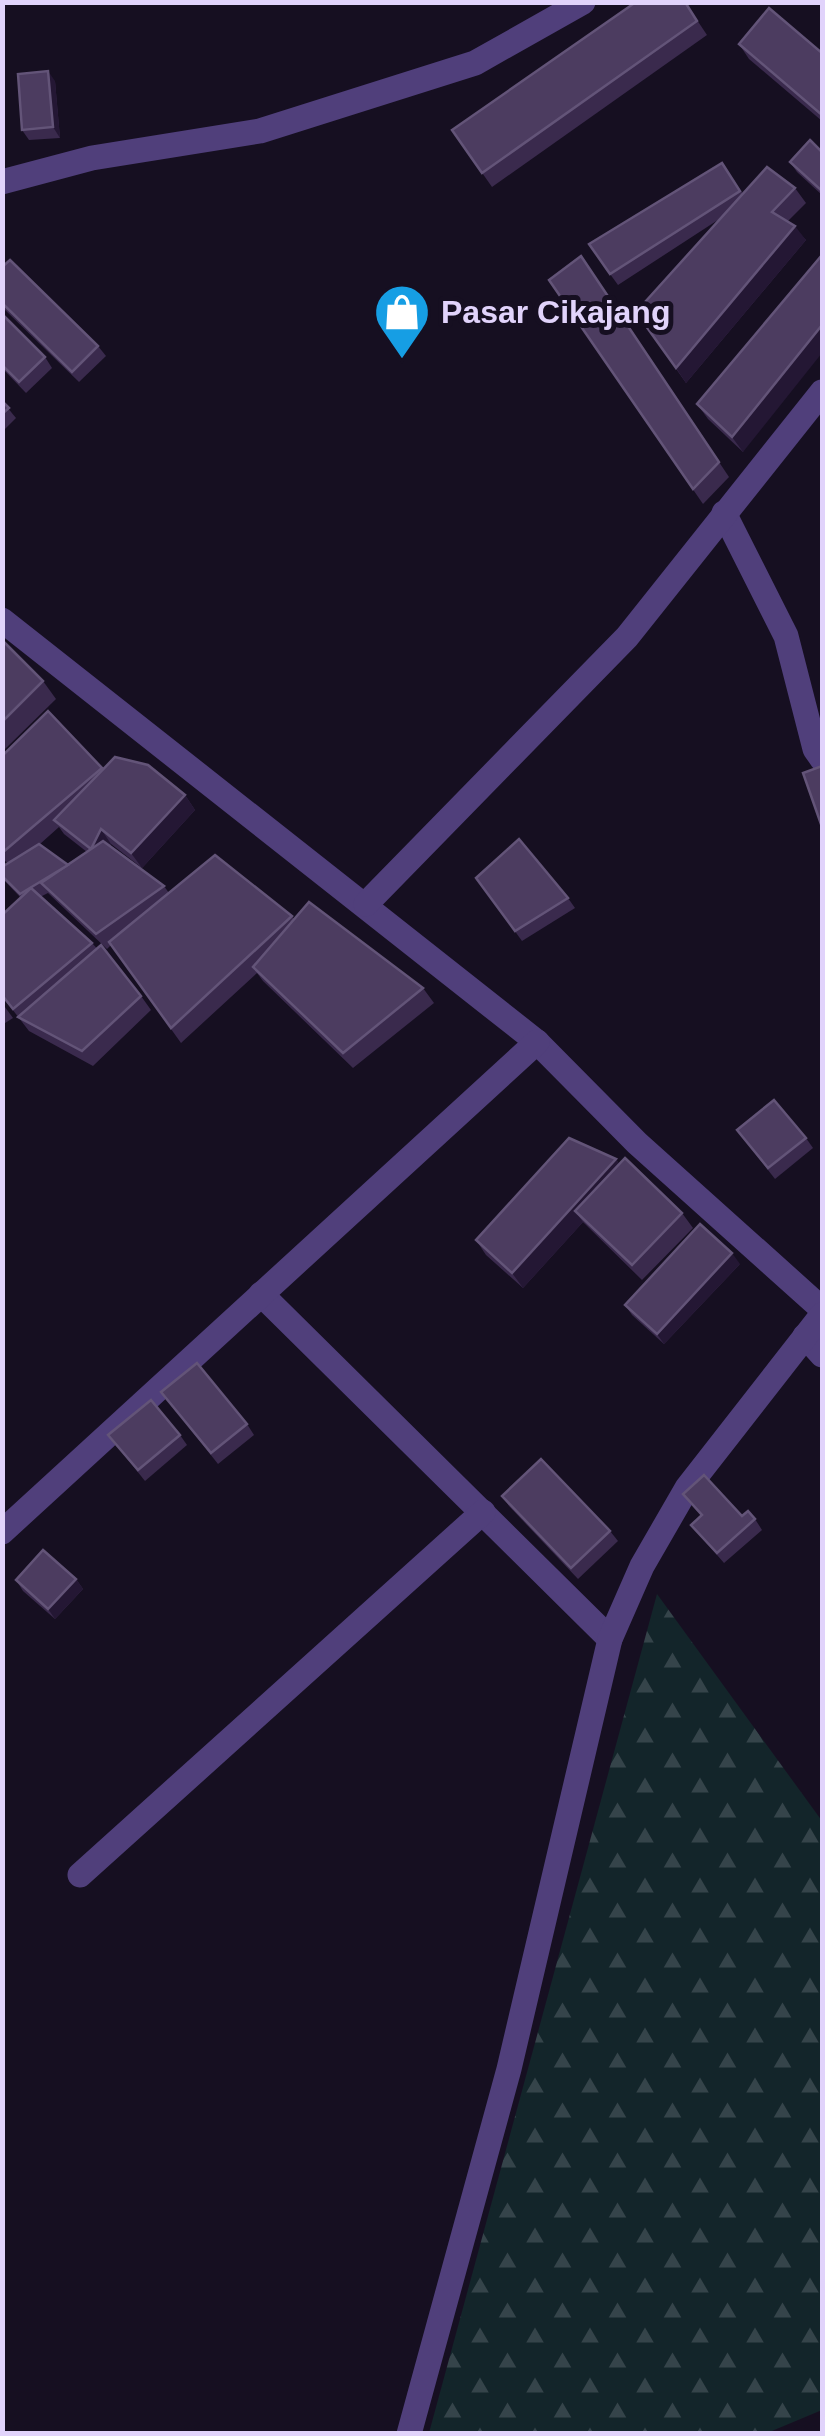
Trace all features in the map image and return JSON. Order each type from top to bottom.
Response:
[{"type":"street","points":[[2,182],[92,158],[260,132],[475,63],[584,2]]},
{"type":"street","points":[[366,904],[627,637],[822,392]]},
{"type":"street","points":[[724,513],[786,636],[816,749],[822,758]]},
{"type":"street","points":[[2,620],[537,1042],[637,1143],[822,1312],[814,1345],[687,1488],[642,1566],[610,1639],[509,2070],[409,2434]]},
{"type":"street","points":[[2,1532],[537,1042]]},
{"type":"street","points":[[262,1294],[610,1639]]},
{"type":"street","points":[[80,1875],[483,1512]]},
{"type":"green space","points":[[657,1594],[822,1821],[822,2410],[767,2433],[429,2433]]},
{"type":"building","points":[[636,2],[685,2],[697,21],[482,173],[452,130]]},
{"type":"building","points":[[769,8],[822,53],[822,115],[739,44]]},
{"type":"building","points":[[48,71],[53,127],[22,130],[18,74]]},
{"type":"building","points":[[810,140],[822,152],[822,191],[790,162]]},
{"type":"building","points":[[722,163],[740,191],[610,274],[589,244]]},
{"type":"building","points":[[767,167],[795,188],[772,212],[795,226],[676,368],[636,312]]},
{"type":"building","points":[[822,255],[822,325],[732,437],[697,404]]},
{"type":"building","points":[[581,256],[719,462],[693,489],[549,280]]},
{"type":"building","points":[[10,260],[98,346],[72,372],[2,303],[2,267]]},
{"type":"building","points":[[2,314],[45,357],[19,382],[2,365]]},
{"type":"building","points":[[2,640],[43,681],[2,722]]},
{"type":"building","points":[[48,711],[102,768],[2,853],[2,756]]},
{"type":"building","points":[[115,757],[148,765],[185,795],[131,853],[101,829],[91,849],[54,820]]},
{"type":"building","points":[[822,766],[822,827],[803,773]]},
{"type":"building","points":[[519,839],[568,898],[515,931],[476,878]]},
{"type":"building","points":[[103,841],[164,886],[96,934],[41,883]]},
{"type":"building","points":[[39,844],[68,865],[20,894],[2,876],[2,867]]},
{"type":"building","points":[[215,855],[292,916],[171,1028],[109,942]]},
{"type":"building","points":[[31,888],[92,943],[13,1009],[2,995],[2,915]]},
{"type":"building","points":[[309,902],[423,988],[343,1053],[253,967]]},
{"type":"building","points":[[101,945],[141,996],[82,1051],[18,1017]]},
{"type":"building","points":[[774,1100],[806,1138],[768,1168],[737,1130]]},
{"type":"building","points":[[569,1138],[616,1159],[512,1273],[476,1240]]},
{"type":"building","points":[[625,1158],[682,1213],[632,1265],[575,1211]]},
{"type":"building","points":[[700,1224],[732,1253],[657,1334],[625,1305]]},
{"type":"building","points":[[197,1363],[247,1424],[211,1453],[161,1392]]},
{"type":"building","points":[[151,1400],[180,1435],[138,1470],[108,1435]]},
{"type":"building","points":[[541,1459],[610,1531],[571,1568],[502,1496]]},
{"type":"building","points":[[704,1475],[742,1516],[748,1511],[755,1519],[717,1553],[691,1525],[702,1515],[683,1494]]},
{"type":"building","points":[[43,1550],[76,1579],[48,1609],[16,1580]]},
{"type":"place","name":"Pasar Cikajang","points":[[402,361]]}]
